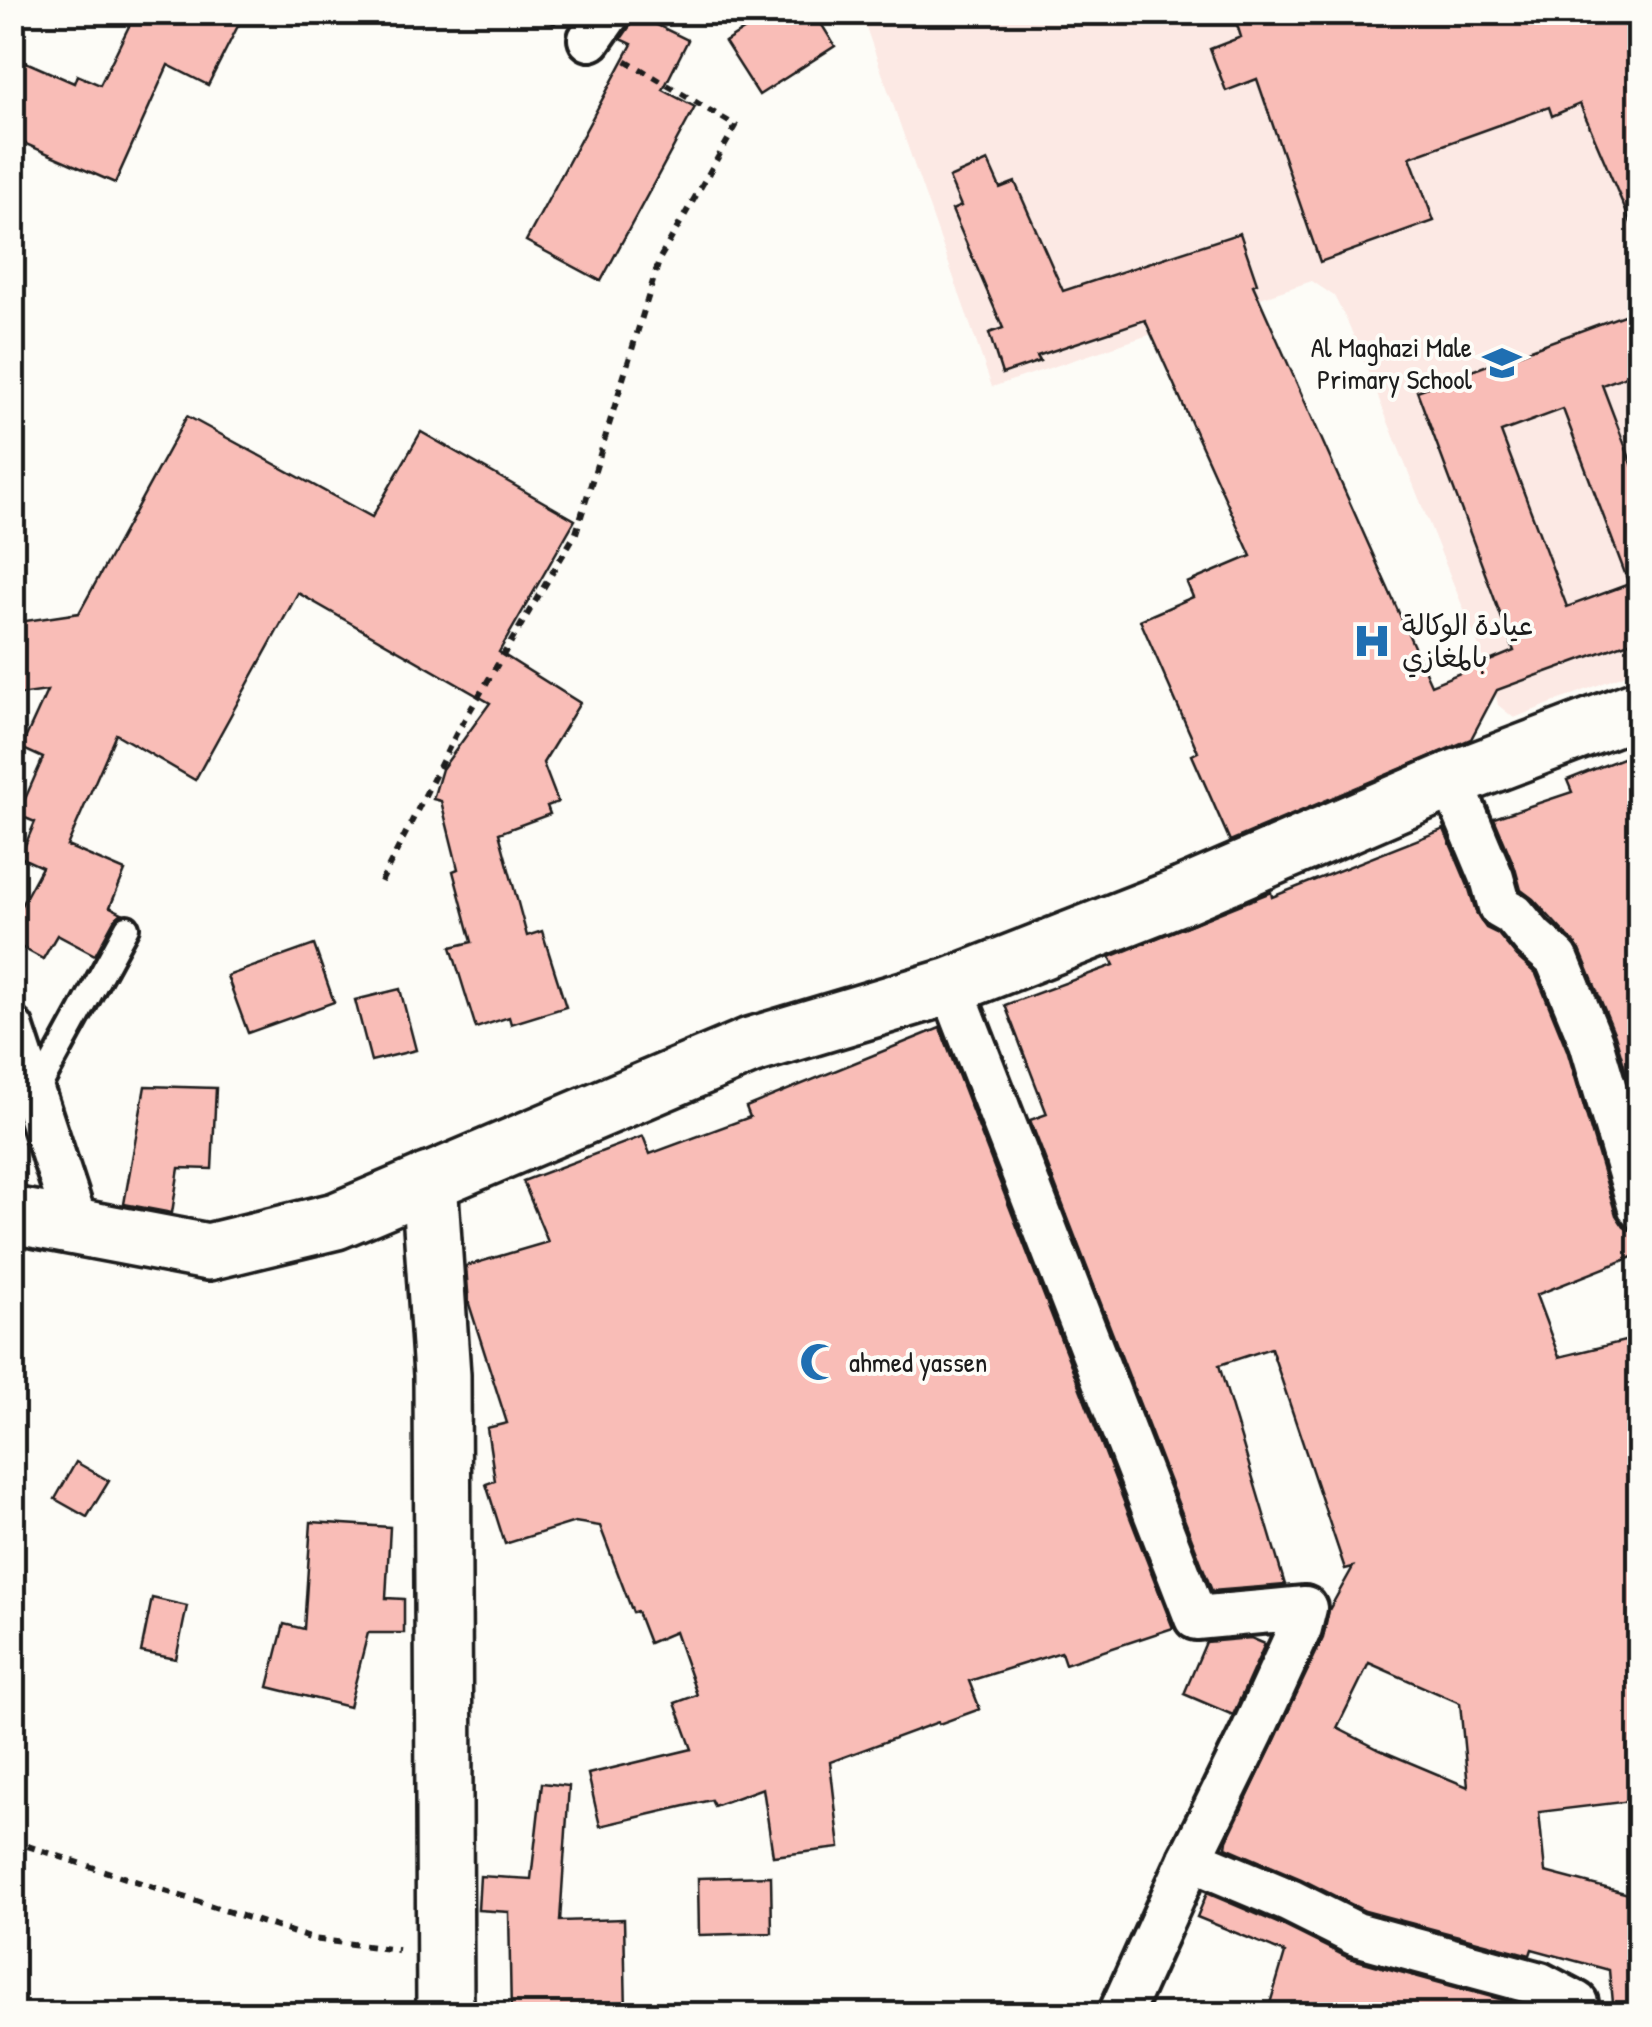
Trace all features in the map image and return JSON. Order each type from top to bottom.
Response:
[{"type":"street","points":[[12,1215],[208,1252],[336,1221],[750,1046],[952,986],[1184,895],[1452,780],[1640,708]]},
{"type":"street","points":[[1452,780],[1500,906],[1557,959],[1591,1042],[1640,1208]]},
{"type":"street","points":[[952,986],[1196,1618],[1304,1608],[1300,1628],[1120,2014]]},
{"type":"street","points":[[12,1028],[77,1227]]},
{"type":"street","points":[[429,1181],[442,1376],[445,2014]]},
{"type":"street","points":[[1190,1859],[1356,1934],[1540,1984],[1576,2003],[1576,2014]]},
{"type":"lane","points":[[34,1097],[127,927]]},
{"type":"path","points":[[381,882],[456,734],[576,533],[660,258],[736,126],[600,26],[535,12]]},
{"type":"path","points":[[12,1842],[313,1939],[444,1956]]},
{"type":"shaded area","name":"Al Maghazi Male Primary School","points":[[861,13],[1639,13],[1639,669],[1514,718],[1498,705],[1493,682],[1349,325],[1334,296],[1312,281],[992,387]]},
{"type":"building","points":[[136,12],[245,12],[208,85],[168,65],[115,183],[12,138],[12,56],[74,83],[77,75],[100,85]]},
{"type":"building","points":[[634,12],[664,12],[657,25],[688,40],[663,90],[695,107],[601,281],[526,241],[632,44],[621,39]]},
{"type":"building","points":[[772,12],[814,12],[835,46],[759,95],[725,42]]},
{"type":"building","points":[[1233,12],[1352,12],[1356,24],[1388,12],[1640,12],[1640,244],[1580,104],[1552,116],[1549,107],[1410,157],[1434,221],[1320,262],[1257,79],[1226,91],[1210,49],[1241,37]]},
{"type":"building","points":[[988,161],[1000,188],[1015,182],[1063,291],[1240,233],[1257,283],[1253,285],[1431,685],[1514,651],[1417,391],[1640,309],[1640,371],[1602,385],[1640,485],[1640,638],[1497,690],[1471,739],[1230,841],[1192,755],[1198,752],[1140,620],[1193,597],[1187,583],[1251,556],[1145,320],[1037,356],[1040,361],[1002,374],[989,333],[1003,328],[952,210],[961,206],[949,178]],"holes":[[[1563,409],[1629,584],[1567,607],[1501,432]]]},
{"type":"building","points":[[187,416],[372,517],[421,432],[575,520],[499,652],[580,703],[543,763],[558,802],[547,806],[550,814],[499,833],[527,936],[542,931],[566,1007],[511,1024],[509,1017],[476,1028],[451,947],[472,942],[453,871],[458,869],[441,801],[433,799],[442,769],[490,703],[298,593],[195,780],[116,734],[67,846],[125,871],[110,907],[122,913],[95,955],[57,935],[43,959],[12,942],[12,922],[42,867],[20,857],[35,822],[18,815],[43,758],[21,748],[47,691],[12,696],[12,623],[79,613]]},
{"type":"building","points":[[1640,751],[1640,1118],[1615,1035],[1580,950],[1521,890],[1494,818],[1572,792],[1567,780]]},
{"type":"building","points":[[1444,829],[1477,915],[1536,974],[1567,1050],[1616,1215],[1624,1227],[1640,1232],[1640,1254],[1536,1295],[1559,1357],[1629,1340],[1640,1383],[1640,1800],[1539,1812],[1545,1872],[1640,1897],[1640,2014],[1613,2014],[1609,1970],[1532,1949],[1530,1955],[1365,1911],[1226,1847],[1323,1638],[1329,1610],[1353,1567],[1345,1569],[1271,1348],[1219,1365],[1285,1585],[1212,1591],[1030,1120],[1047,1114],[1005,1005],[1114,965],[1110,957],[1271,892],[1272,897]],"holes":[[[1369,1663],[1460,1703],[1468,1787],[1337,1728]]]},
{"type":"building","points":[[314,945],[334,1002],[248,1033],[227,976]]},
{"type":"building","points":[[400,989],[416,1050],[371,1061],[355,1000]]},
{"type":"building","points":[[940,1028],[1173,1628],[1065,1664],[1061,1652],[969,1681],[980,1709],[830,1762],[840,1848],[773,1856],[763,1788],[714,1806],[711,1800],[600,1826],[588,1774],[692,1749],[675,1703],[697,1695],[675,1632],[649,1643],[637,1612],[633,1613],[600,1526],[575,1522],[505,1544],[486,1484],[495,1481],[487,1428],[507,1423],[469,1304],[466,1266],[548,1242],[523,1181],[643,1136],[650,1154],[750,1117],[746,1107]]},
{"type":"building","points":[[145,1086],[216,1088],[212,1169],[179,1168],[172,1213],[124,1204]]},
{"type":"building","points":[[76,1462],[109,1481],[87,1517],[55,1499]]},
{"type":"building","points":[[311,1522],[390,1527],[386,1598],[404,1599],[404,1633],[368,1633],[349,1707],[268,1687],[284,1624],[304,1629]]},
{"type":"building","points":[[152,1598],[187,1606],[176,1659],[141,1652]]},
{"type":"building","points":[[1251,1638],[1265,1644],[1233,1715],[1184,1694],[1206,1642]]},
{"type":"building","points":[[542,1783],[569,1786],[560,1921],[624,1919],[626,2013],[511,2014],[509,1912],[478,1910],[480,1876],[531,1879]]},
{"type":"building","points":[[771,1876],[772,1933],[699,1935],[698,1878]]},
{"type":"building","points":[[1207,1893],[1349,1958],[1514,2003],[1510,2014],[1267,2014],[1285,1953],[1197,1917]]},
{"type":"place","name":"Al Maghazi Male Primary School","points":[[1502,363]]},
{"type":"place","name":"عيادة الوكالة بالمغازي","points":[[1372,641]]},
{"type":"place","name":"ahmed yassen","points":[[819,1362]]}]
